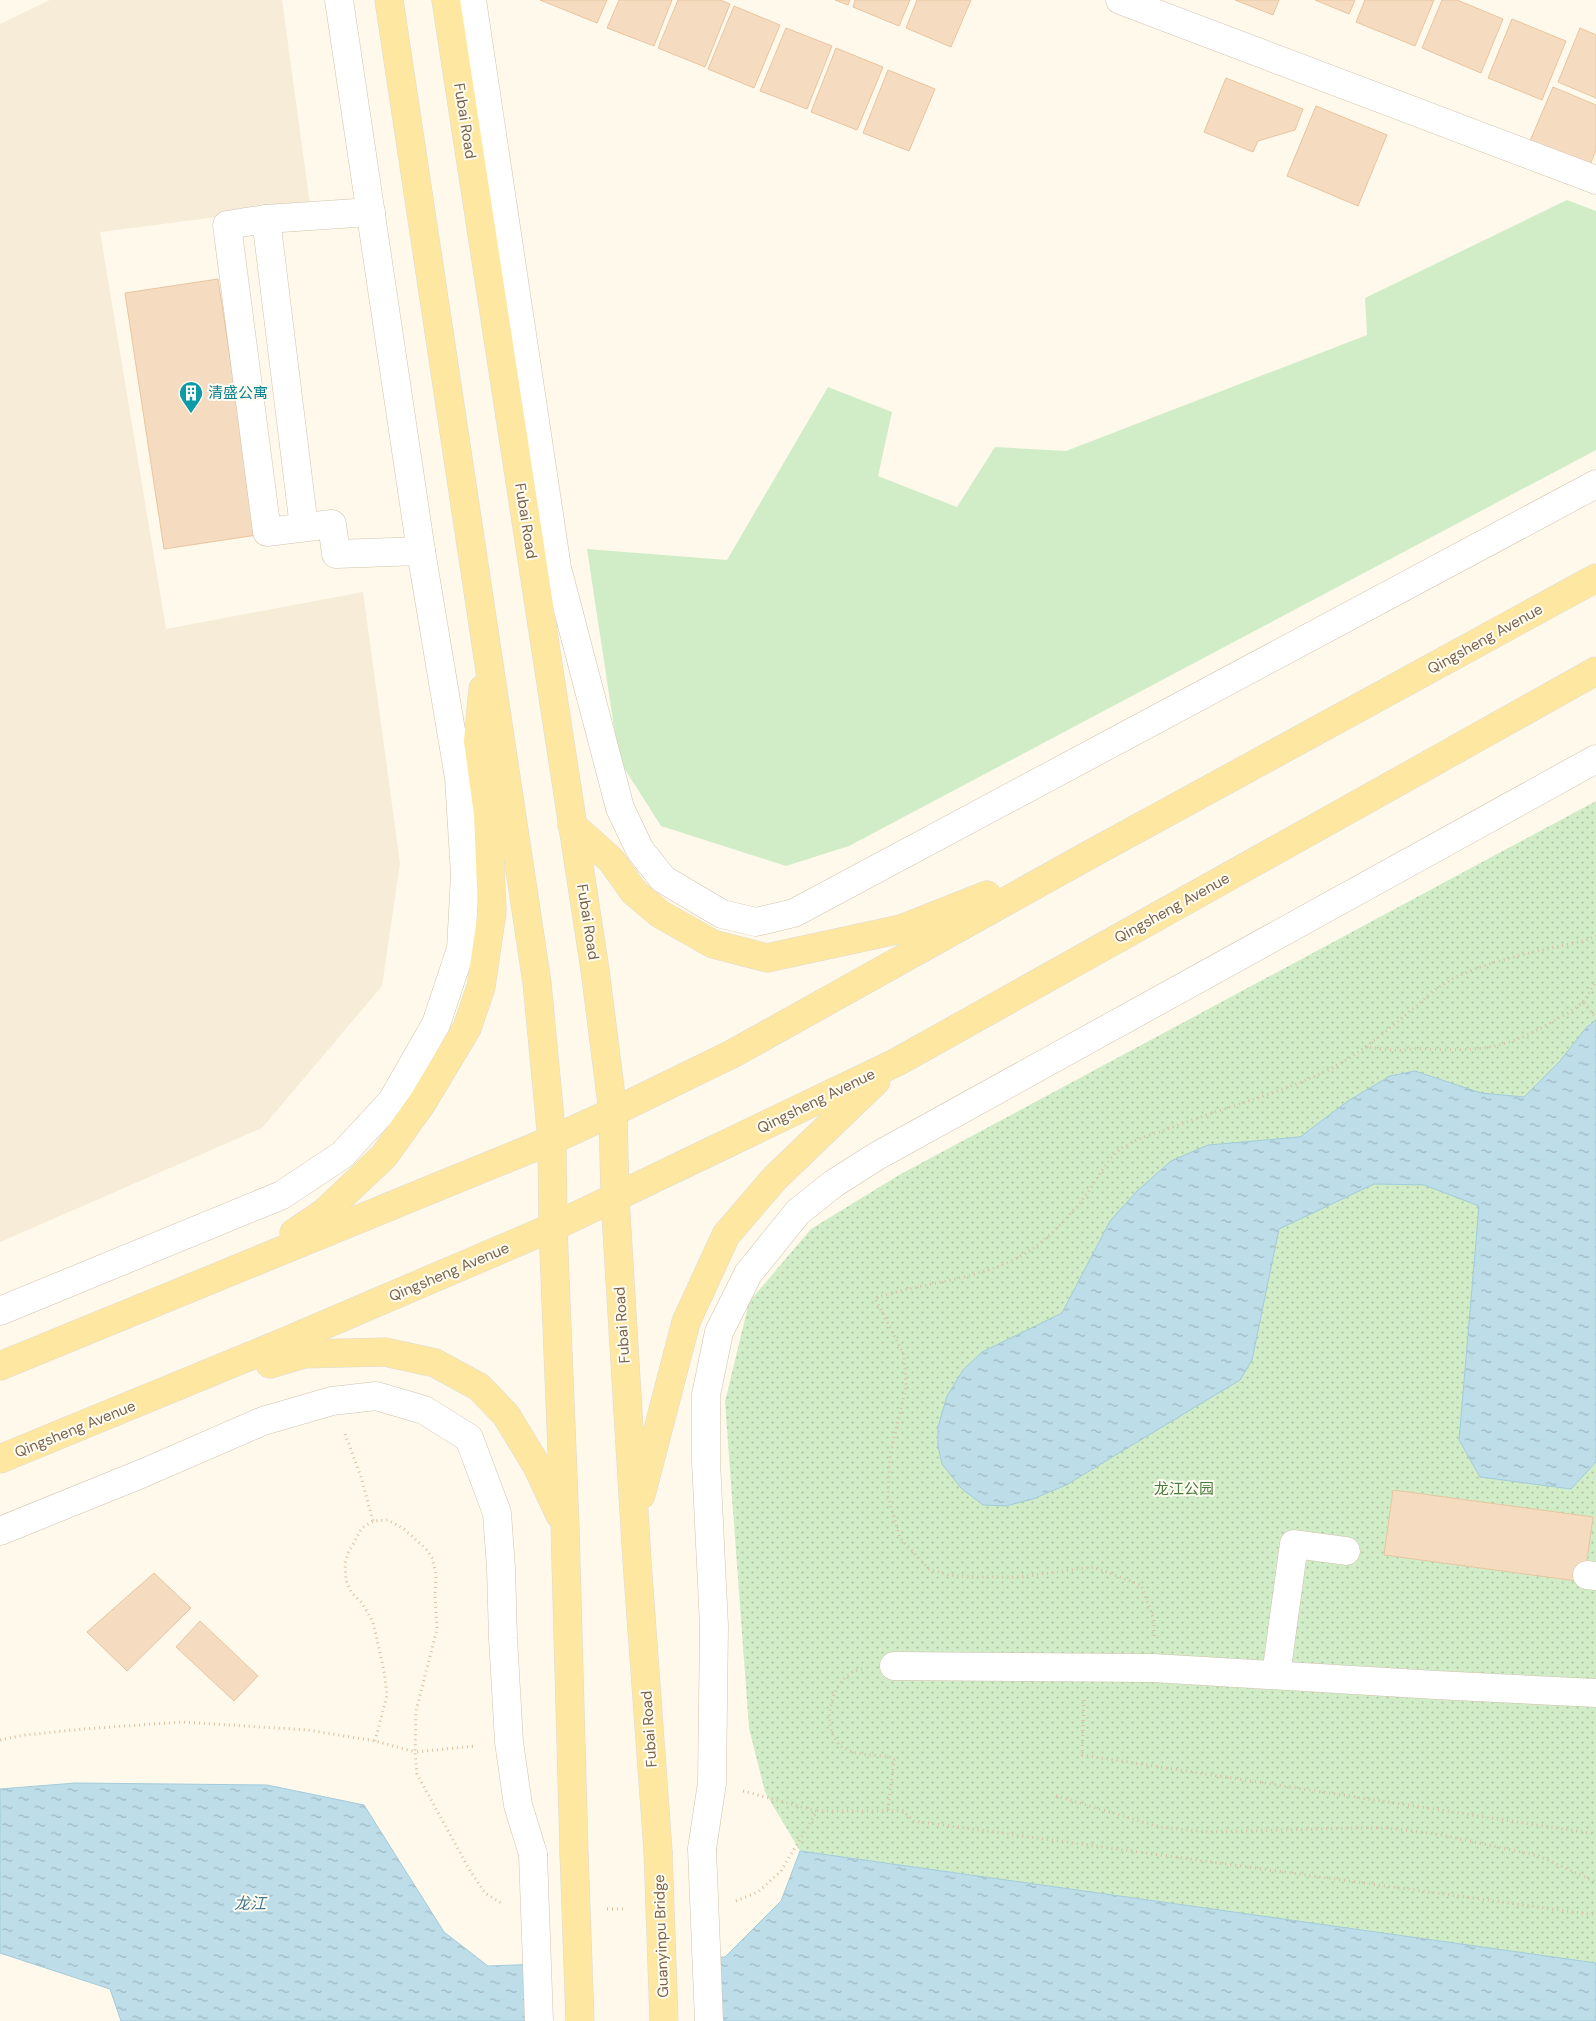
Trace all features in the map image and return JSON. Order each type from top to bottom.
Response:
[{"type":"main road","points":[[389,0],[537,983],[552,1140],[553,1227],[565,1526],[580,2021]]},
{"type":"main road","name":"Fubai Road","points":[[446,0],[595,970],[614,1112],[614,1198],[658,1851]]},
{"type":"main road","name":"Qingsheng Avenue","points":[[0,1366],[552,1140],[732,1054],[1089,855],[1596,578]]},
{"type":"main road","points":[[246,1265],[325,1212],[384,1156],[422,1103],[467,1028],[481,988],[492,912],[488,814],[478,741],[487,646]]},
{"type":"main road","name":"Qingsheng Avenue","points":[[0,1459],[154,1397],[553,1227],[897,1062],[1596,671]]},
{"type":"main road","points":[[572,825],[611,860],[634,892],[660,914],[713,944],[768,958],[900,929],[1089,855]]},
{"type":"main road","points":[[637,1561],[642,1489],[686,1322],[726,1236],[775,1178],[897,1062]]},
{"type":"main road","points":[[154,1397],[304,1354],[385,1352],[435,1364],[479,1387],[506,1415],[537,1466],[565,1526]]},
{"type":"main road","name":"Guanyinpu Bridge","points":[[658,1851],[664,2021]]},
{"type":"street","points":[[0,1311],[282,1195],[342,1155],[392,1101],[436,1024],[461,949],[466,875],[459,778],[421,551],[339,0]]},
{"type":"street","points":[[472,0],[557,568],[618,798],[640,850],[663,879],[722,914],[756,922],[794,913],[1596,484]]},
{"type":"street","points":[[1120,0],[1596,180]]},
{"type":"street","points":[[370,212],[266,219],[227,225],[267,532],[332,524],[336,554],[421,551]]},
{"type":"street","points":[[266,219],[304,527]]},
{"type":"street","points":[[709,2021],[702,1849],[712,1783],[714,1626],[706,1461],[706,1395],[720,1332],[748,1274],[798,1212],[833,1184],[877,1156],[1596,759]]},
{"type":"street","points":[[0,1531],[141,1474],[263,1421],[332,1401],[376,1396],[424,1410],[469,1438],[497,1513],[509,1742],[518,1805],[533,1854],[539,2021]]},
{"type":"street","points":[[1276,1676],[1294,1544],[1346,1551]]},
{"type":"street","points":[[894,1666],[1153,1668],[1596,1693]]},
{"type":"path","points":[[1153,1668],[1154,1620],[1141,1585],[1093,1567],[1019,1577],[948,1575],[929,1570],[900,1538],[888,1497],[890,1456],[906,1387],[904,1355],[875,1298],[900,1290],[961,1279],[1024,1253],[1042,1242],[1067,1219],[1112,1157],[1125,1145],[1194,1118],[1291,1087],[1327,1071],[1364,1047],[1440,986],[1474,970],[1596,936]]},
{"type":"path","points":[[1364,1047],[1402,1050],[1419,1048],[1483,1049],[1498,1047],[1540,1030],[1584,1003],[1596,981]]},
{"type":"path","points":[[1584,1003],[1596,1018]]},
{"type":"path","points":[[332,1401],[361,1477],[373,1521]]},
{"type":"path","points":[[375,1741],[386,1695],[384,1671],[373,1622],[362,1603],[352,1593],[346,1581],[345,1572],[348,1553],[362,1528],[373,1521],[388,1520],[415,1538],[426,1549],[432,1558],[436,1574],[437,1629],[416,1711],[415,1752],[418,1774],[469,1869],[485,1893],[508,1907]]},
{"type":"path","points":[[888,1810],[894,1760],[891,1757],[852,1752],[837,1742],[832,1731],[830,1713],[831,1699],[844,1677],[856,1669],[894,1666]]},
{"type":"path","points":[[1085,1667],[1082,1755],[1596,1834]]},
{"type":"path","points":[[0,1740],[25,1735],[74,1730],[182,1722],[308,1730],[375,1741],[415,1752],[509,1742]]},
{"type":"path","points":[[712,1783],[817,1811],[903,1811],[914,1820],[1596,1915]]},
{"type":"path","points":[[1056,1796],[1160,1827],[1209,1832],[1390,1828],[1442,1835],[1539,1856],[1596,1882]]},
{"type":"path","points":[[704,1906],[724,1906],[758,1892],[781,1870],[817,1811]]},
{"type":"path","points":[[605,1909],[635,1908]]},
{"type":"shaded area","points":[[50,0],[282,0],[310,205],[100,232],[166,629],[363,592],[400,863],[382,986],[262,1128],[0,1242],[0,24]]},
{"type":"green space","points":[[1567,200],[1596,211],[1596,450],[849,846],[786,866],[661,826],[619,760],[587,549],[727,560],[828,387],[892,412],[878,476],[957,507],[995,447],[1066,451],[1367,335],[1365,298]]},
{"type":"green space","name":"龙江公园","points":[[1596,801],[1596,1963],[800,1851],[765,1792],[749,1728],[725,1402],[749,1302],[811,1229],[899,1175]]},
{"type":"water","points":[[1596,1020],[1596,1462],[1571,1489],[1480,1477],[1459,1440],[1479,1206],[1424,1185],[1374,1184],[1279,1229],[1252,1360],[1240,1380],[1066,1485],[1033,1499],[1006,1506],[983,1505],[961,1488],[942,1464],[938,1446],[938,1427],[947,1396],[963,1370],[982,1352],[1062,1313],[1110,1221],[1137,1191],[1171,1161],[1208,1145],[1300,1137],[1348,1101],[1390,1076],[1415,1071],[1481,1093],[1524,1097],[1560,1061],[1586,1028]]},
{"type":"water","name":"龙江","points":[[75,1783],[267,1785],[364,1805],[444,1932],[488,1966],[725,1957],[781,1901],[800,1851],[1596,1963],[1596,2021],[121,2021],[110,1989],[0,1953],[0,1789]]},
{"type":"pier","points":[[714,1955],[716,2021],[525,2021],[523,1962]]},
{"type":"building","points":[[540,0],[607,0],[597,23]]},
{"type":"building","points":[[619,0],[672,0],[654,46],[607,28]]},
{"type":"building","points":[[678,0],[720,0],[730,4],[705,67],[658,48]]},
{"type":"building","points":[[835,0],[850,0],[848,5]]},
{"type":"building","points":[[855,0],[910,0],[899,26],[853,7]]},
{"type":"building","points":[[917,0],[971,0],[951,47],[906,28]]},
{"type":"building","points":[[1235,0],[1279,0],[1273,15]]},
{"type":"building","points":[[1315,0],[1355,0],[1349,14]]},
{"type":"building","points":[[1365,0],[1434,0],[1415,46],[1356,22]]},
{"type":"building","points":[[1442,0],[1457,0],[1503,19],[1481,73],[1422,48]]},
{"type":"building","points":[[734,6],[780,25],[754,88],[708,69]]},
{"type":"building","points":[[1512,19],[1566,41],[1542,100],[1488,78]]},
{"type":"building","points":[[786,28],[832,46],[807,109],[760,91]]},
{"type":"building","points":[[1580,28],[1596,35],[1596,98],[1558,82]]},
{"type":"building","points":[[836,48],[883,67],[857,130],[811,112]]},
{"type":"building","points":[[888,70],[935,89],[909,151],[863,133]]},
{"type":"building","points":[[1226,78],[1303,109],[1295,130],[1258,141],[1253,152],[1204,132]]},
{"type":"building","points":[[1553,87],[1596,105],[1596,150],[1590,165],[1530,141]]},
{"type":"building","points":[[1316,106],[1387,135],[1358,206],[1287,176]]},
{"type":"building","name":"清盛公寓","points":[[218,279],[257,535],[164,549],[125,293]]},
{"type":"building","points":[[1393,1490],[1593,1517],[1584,1582],[1384,1555]]},
{"type":"building","points":[[154,1573],[191,1608],[127,1671],[87,1632]]},
{"type":"building","points":[[200,1621],[258,1676],[234,1701],[176,1647]]},
{"type":"place","name":"清盛公寓","points":[[191,414]]}]
